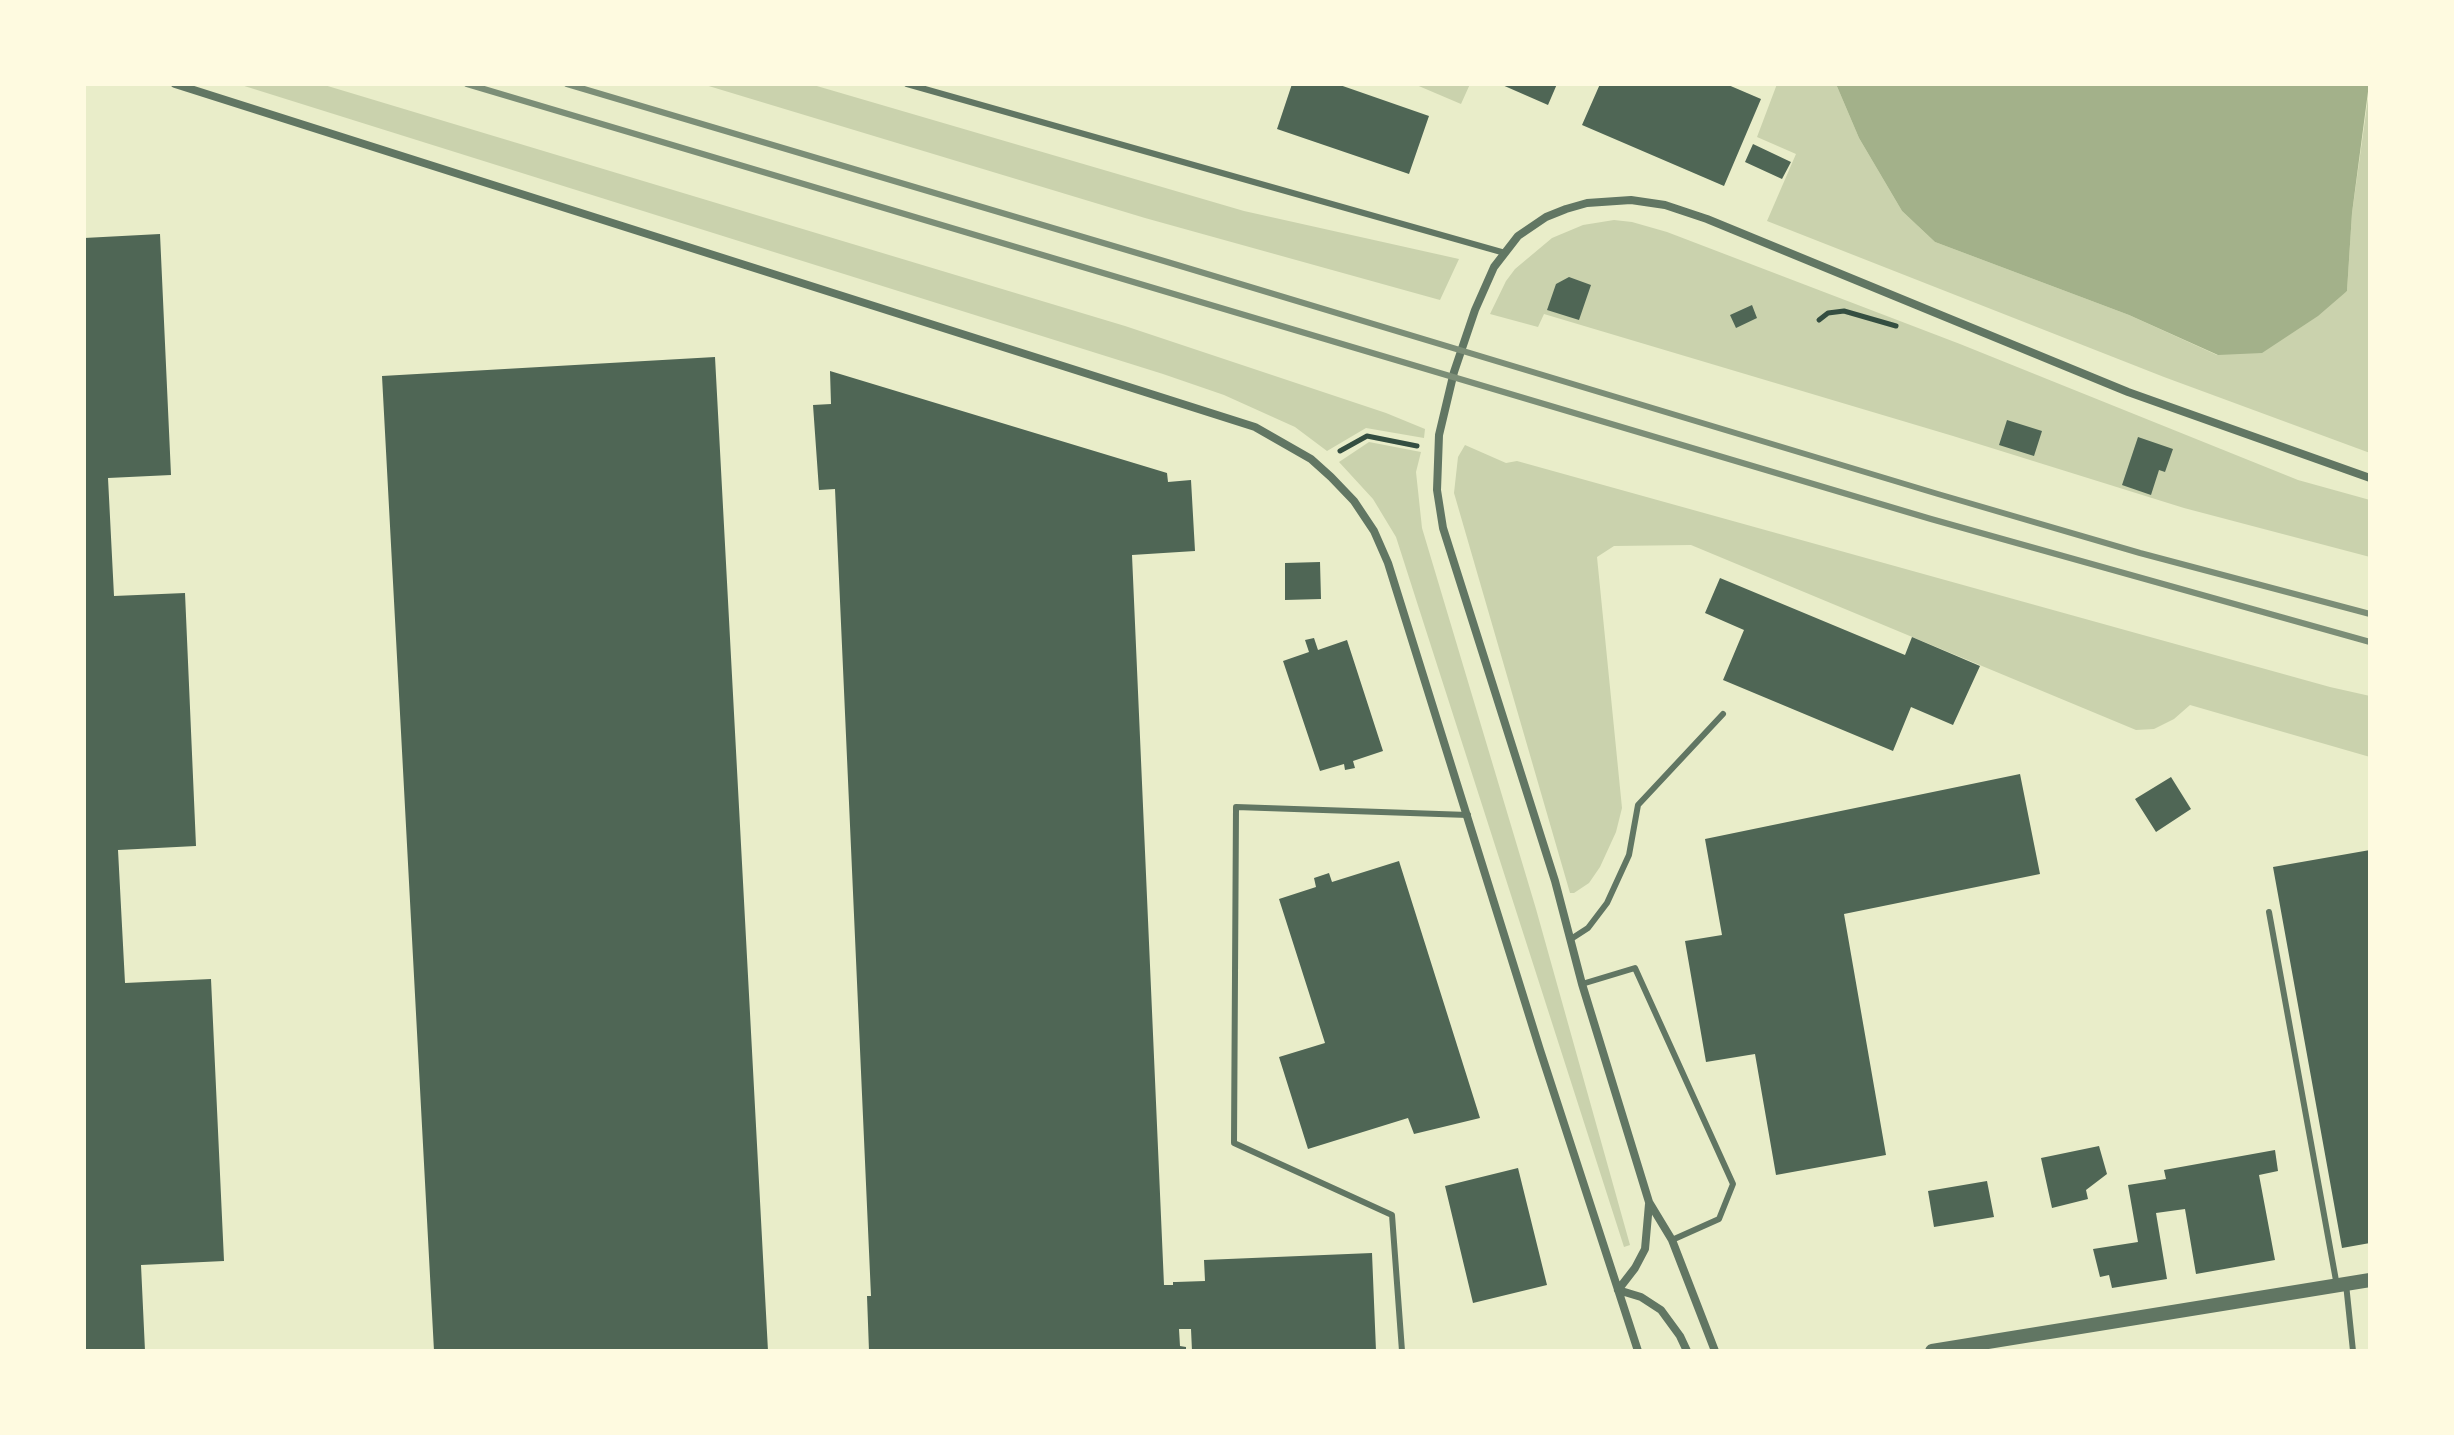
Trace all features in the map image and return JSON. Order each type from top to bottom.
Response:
[{"type":"street","points":[[175,84],[1255,427],[1283,441],[1316,464],[1354,501],[1374,531],[1383,552],[1638,1351]]},
{"type":"street","points":[[1715,1351],[1672,1240],[1649,1202],[1582,984],[1555,881],[1443,528],[1437,490],[1439,435],[1454,372],[1475,310],[1494,267],[1518,236],[1546,217],[1587,203],[1631,200],[1665,205],[1707,219],[2128,392],[2370,478]]},
{"type":"street","points":[[1618,1290],[1645,1249],[1649,1202]]},
{"type":"street","points":[[1932,1351],[2370,1280]]},
{"type":"street","points":[[1618,1290],[1641,1297],[1661,1310],[1687,1351]]},
{"type":"lane","points":[[907,84],[1505,253]]},
{"type":"lane","points":[[1571,939],[1588,928],[1607,903],[1629,855],[1638,805],[1723,714]]},
{"type":"lane","points":[[1402,1351],[1392,1215],[1234,1143],[1236,807],[1468,815]]},
{"type":"lane","points":[[2269,912],[2353,1351]]},
{"type":"lane","points":[[1582,984],[1635,968],[1733,1184],[1719,1219],[1672,1240]]},
{"type":"path","points":[[1819,320],[1828,313],[1844,311],[1903,328],[1920,325],[1929,310]]},
{"type":"path","points":[[1316,464],[1367,436],[1437,450]]},
{"type":"shaded area","points":[[238,84],[321,84],[1125,326],[1386,413],[1425,429],[1424,438],[1366,428],[1327,451],[1295,427],[1224,395],[1163,374]]},
{"type":"shaded area","points":[[702,84],[810,84],[1244,211],[1459,259],[1440,300],[1145,218]]},
{"type":"shaded area","points":[[1414,84],[1470,84],[1461,104]]},
{"type":"shaded area","points":[[1777,84],[1836,84],[1859,138],[1902,211],[1935,242],[2129,315],[2217,355],[2347,291],[2352,213],[2370,84],[2370,453],[2164,377],[1767,221],[1796,154],[1757,137]]},
{"type":"shaded area","points":[[1836,84],[2369,84],[2352,213],[2347,291],[2318,316],[2262,353],[2218,355],[2129,315],[1935,242],[1902,211],[1859,138]]},
{"type":"shaded area","points":[[1614,220],[1667,232],[1960,344],[2298,480],[2370,500],[2370,557],[2184,508],[1544,314],[1538,327],[1490,314],[1515,269],[1552,238],[1583,225]]},
{"type":"shaded area","points":[[1369,442],[1421,452],[1416,472],[1422,528],[1536,909],[1630,1245],[1624,1247],[1396,537],[1373,499],[1339,462]]},
{"type":"shaded area","points":[[1465,445],[1506,463],[1517,461],[2370,696],[2370,757],[2190,705],[2174,719],[2154,729],[2136,730],[1691,545],[1614,546],[1597,557],[1622,808],[1616,832],[1600,867],[1589,883],[1570,893],[1454,493],[1458,457]]},
{"type":"building","points":[[1292,84],[1337,84],[1429,116],[1409,174],[1277,129]]},
{"type":"building","points":[[1500,84],[1557,84],[1548,105]]},
{"type":"building","points":[[1600,84],[1726,84],[1761,99],[1724,186],[1582,125]]},
{"type":"building","points":[[1753,144],[1791,162],[1782,179],[1745,162]]},
{"type":"building","points":[[160,234],[171,475],[108,478],[114,596],[185,593],[196,846],[118,850],[125,983],[211,979],[224,1261],[141,1265],[145,1351],[84,1351],[84,238]]},
{"type":"building","points":[[1569,277],[1591,285],[1579,320],[1547,310],[1556,284]]},
{"type":"building","points":[[1752,305],[1757,318],[1736,328],[1730,315]]},
{"type":"building","points":[[715,357],[768,1351],[434,1351],[382,376]]},
{"type":"building","points":[[830,371],[1167,473],[1168,482],[1191,480],[1195,551],[1132,555],[1164,1285],[1205,1281],[1204,1260],[1372,1253],[1376,1351],[1192,1351],[1191,1329],[1179,1329],[1180,1346],[1186,1347],[1186,1351],[869,1351],[867,1296],[871,1296],[835,489],[819,490],[813,405],[831,404]]},
{"type":"building","points":[[2007,420],[2042,431],[2034,456],[1999,445]]},
{"type":"building","points":[[2138,437],[2173,449],[2165,472],[2159,470],[2151,495],[2122,485]]},
{"type":"building","points":[[1320,562],[1321,599],[1285,600],[1285,563]]},
{"type":"building","points":[[1720,578],[1905,655],[1912,637],[1980,666],[1953,725],[1911,707],[1893,751],[1723,680],[1744,630],[1705,613]]},
{"type":"building","points":[[1314,638],[1318,650],[1347,640],[1383,751],[1353,761],[1355,768],[1345,770],[1344,764],[1320,771],[1283,661],[1309,652],[1305,640]]},
{"type":"building","points":[[2020,774],[2040,874],[1844,914],[1886,1155],[1776,1175],[1755,1054],[1706,1062],[1685,941],[1722,935],[1705,839]]},
{"type":"building","points":[[2171,777],[2191,809],[2156,832],[2135,799]]},
{"type":"building","points":[[2370,850],[2370,1243],[2342,1248],[2273,867]]},
{"type":"building","points":[[1399,861],[1480,1118],[1414,1134],[1408,1118],[1308,1149],[1279,1057],[1325,1043],[1279,899],[1316,887],[1314,878],[1329,873],[1332,882]]},
{"type":"building","points":[[2099,1146],[2107,1174],[2086,1190],[2088,1199],[2052,1208],[2041,1158]]},
{"type":"building","points":[[2275,1150],[2278,1171],[2259,1175],[2275,1260],[2196,1274],[2185,1209],[2156,1213],[2167,1279],[2112,1288],[2109,1275],[2100,1277],[2093,1249],[2138,1242],[2128,1185],[2166,1179],[2164,1170]]},
{"type":"building","points":[[1518,1168],[1547,1285],[1473,1303],[1445,1186]]},
{"type":"building","points":[[1987,1181],[1994,1217],[1934,1227],[1928,1191]]},
{"type":"railway","points":[[467,84],[1931,519],[2370,642]]},
{"type":"railway","points":[[567,84],[1938,494],[2140,553],[2370,614]]}]
